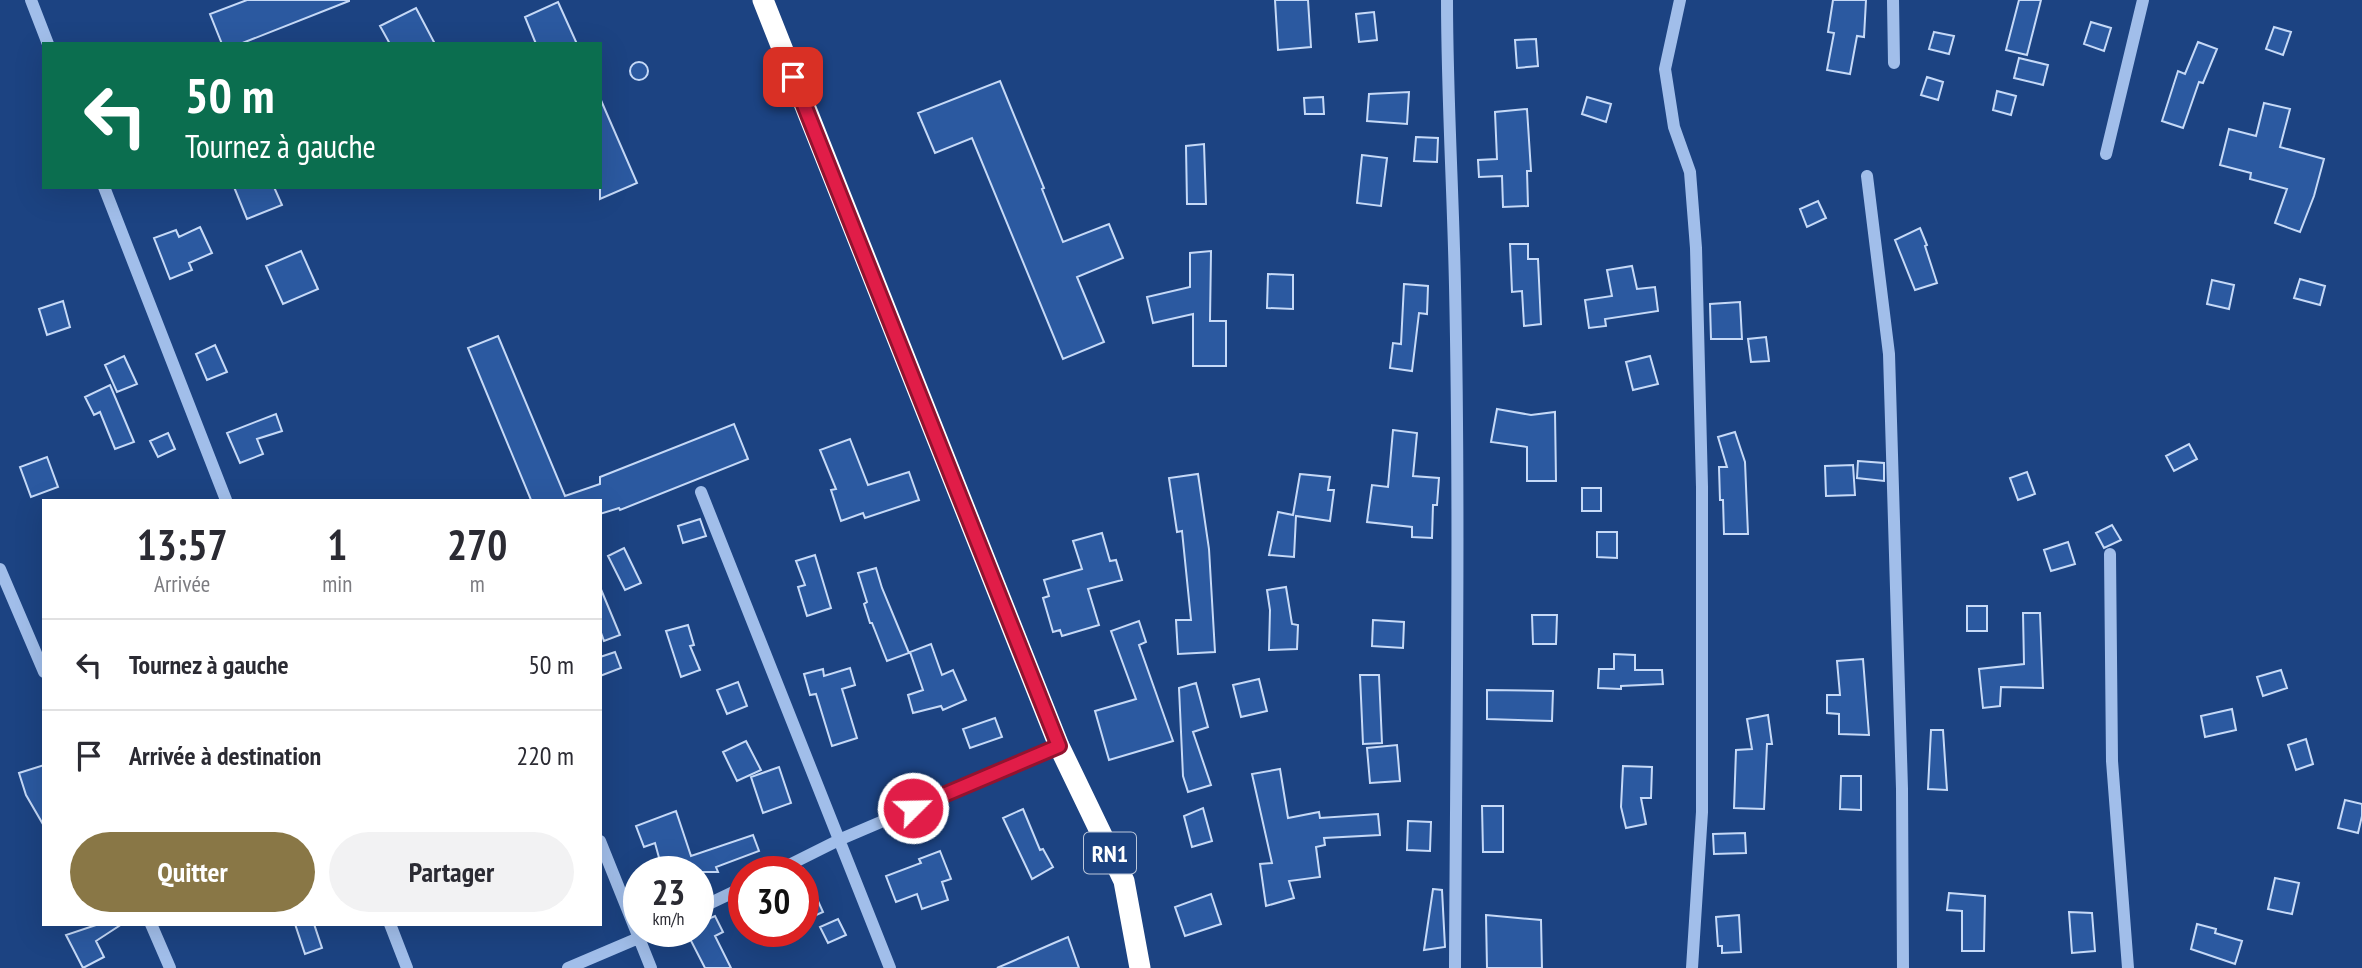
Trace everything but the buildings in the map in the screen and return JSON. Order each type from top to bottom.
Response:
[{"type":"highway","name":"RN1","points":[[762,0],[1059,746],[1124,881],[1140,968]]},
{"type":"street","points":[[31,0],[47,42]]},
{"type":"street","points":[[1447,0],[1455,297],[1457,538],[1455,968]]},
{"type":"street","points":[[1679,0],[1665,69],[1674,127],[1690,172],[1696,248],[1702,487],[1702,812],[1692,968]]},
{"type":"street","points":[[1893,0],[1894,63]]},
{"type":"street","points":[[2106,154],[2143,0]]},
{"type":"street","points":[[1867,176],[1889,354],[1902,789],[1903,968]]},
{"type":"street","points":[[105,189],[226,499]]},
{"type":"street","points":[[701,492],[890,968]]},
{"type":"street","points":[[2110,554],[2112,761],[2128,968]]},
{"type":"street","points":[[0,569],[42,667]]},
{"type":"street","points":[[807,856],[1059,746]]},
{"type":"street","points":[[602,846],[623,899]]},
{"type":"street","points":[[152,926],[170,968]]},
{"type":"street","points":[[391,926],[407,968]]},
{"type":"street","points":[[568,968],[623,946]]},
{"type":"street","points":[[642,947],[651,968]]},
{"type":"route","points":[[793,77],[1059,746],[913,808]]}]
